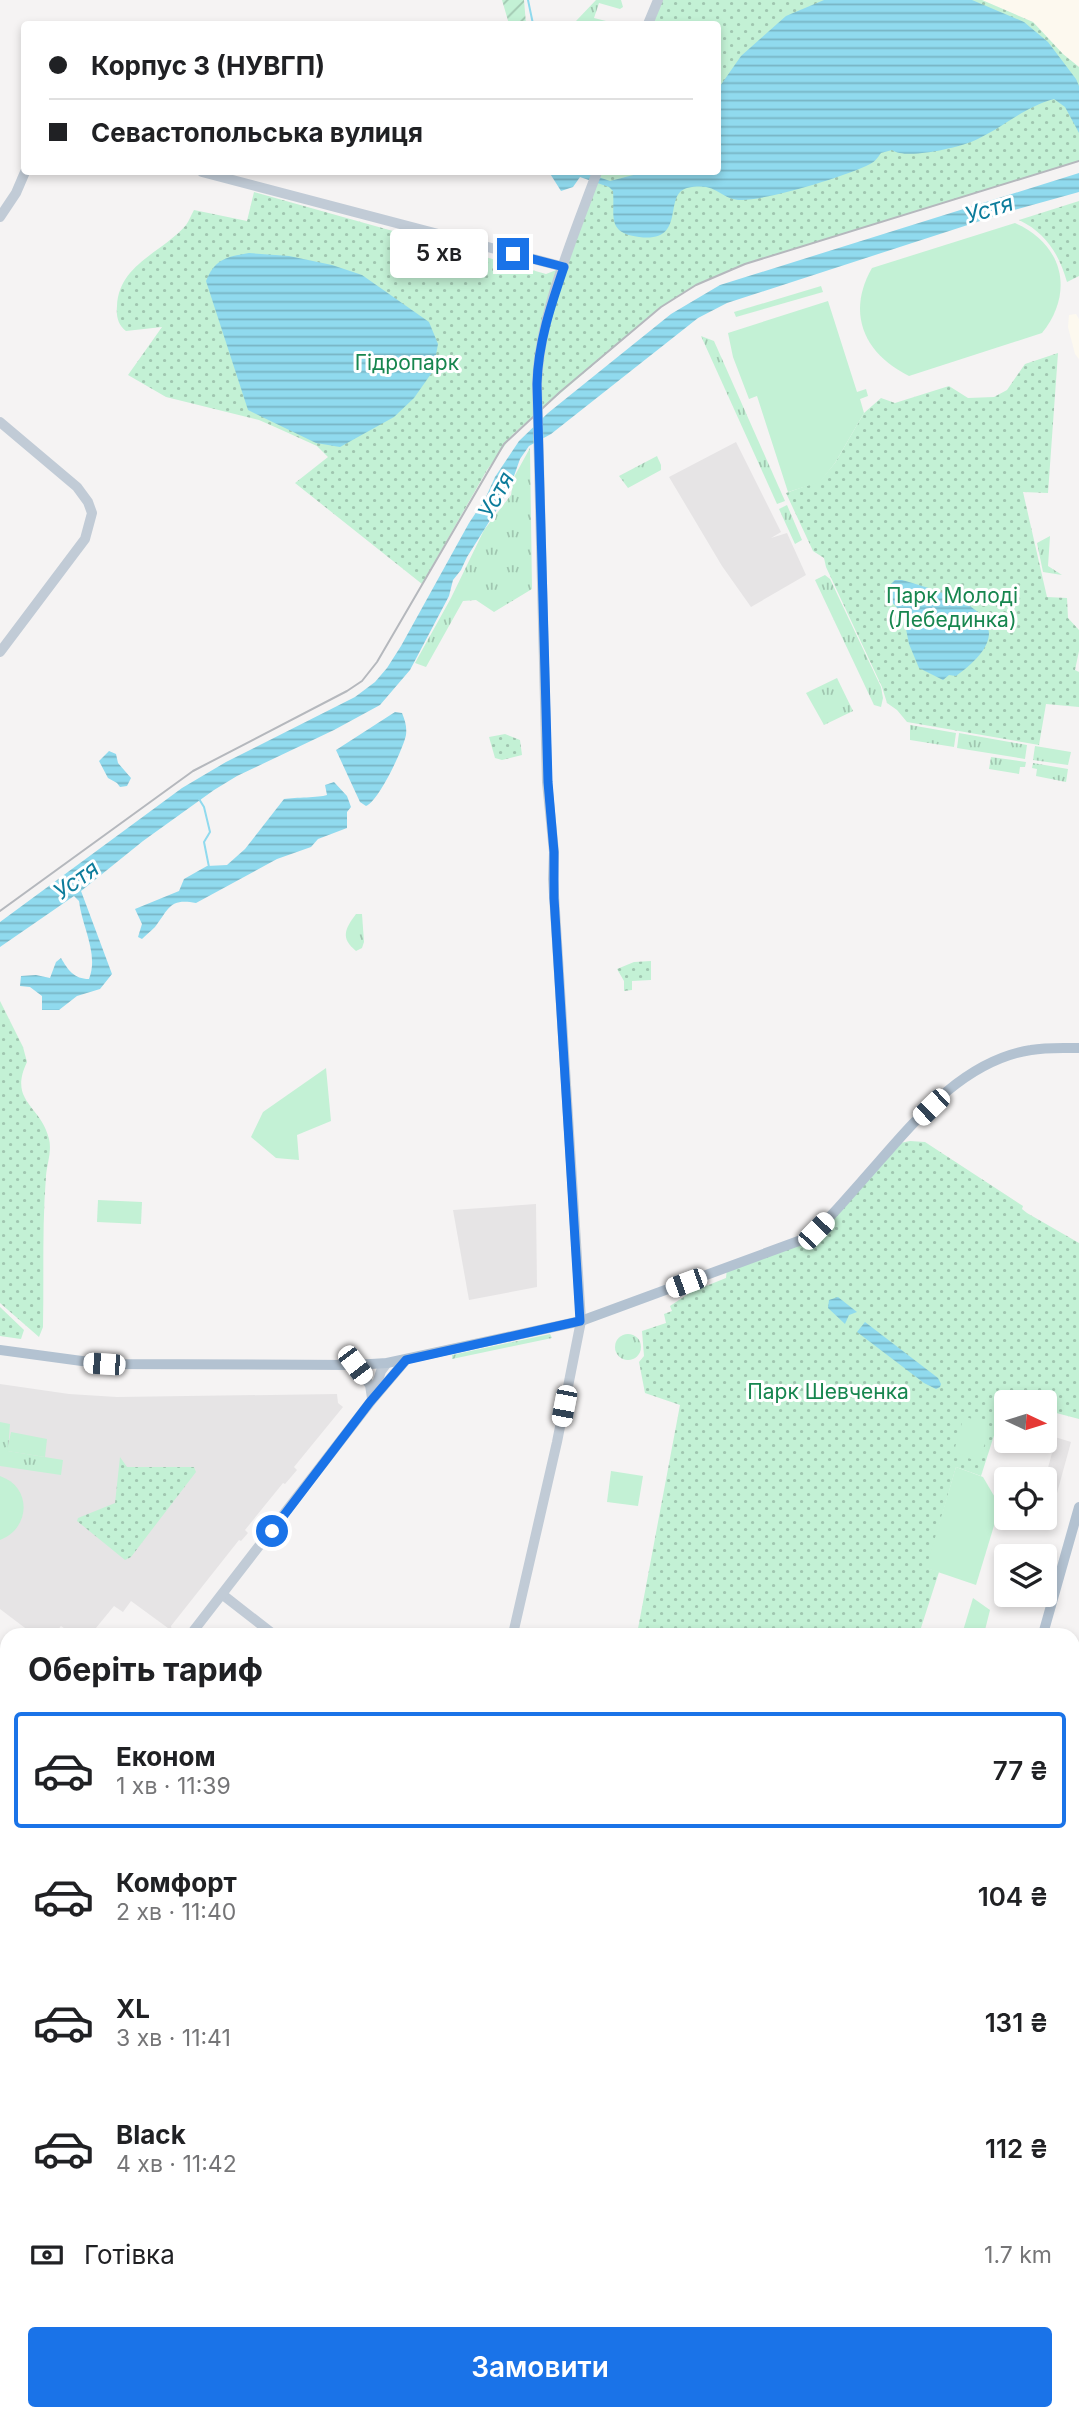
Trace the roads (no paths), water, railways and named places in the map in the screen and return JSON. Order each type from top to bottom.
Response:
[{"type":"main road","points":[[649,21],[658,0]]},
{"type":"main road","points":[[0,217],[16,193],[24,175]]},
{"type":"main road","points":[[213,175],[564,267]]},
{"type":"main road","points":[[514,1628],[557,1442],[580,1321],[548,782],[537,384],[546,323],[596,175]]},
{"type":"main road","points":[[0,422],[77,487],[92,513],[85,539],[0,652]]},
{"type":"main road","points":[[0,1350],[104,1364],[355,1365],[406,1360],[580,1321],[804,1239],[816,1231],[907,1130],[950,1088],[976,1071],[1017,1053],[1040,1048],[1079,1048]]},
{"type":"main road","points":[[196,1628],[406,1360]]},
{"type":"main road","points":[[387,1363],[390,1379]]},
{"type":"main road","points":[[372,1400],[381,1371],[387,1363]]},
{"type":"main road","points":[[355,1365],[370,1385],[372,1400]]},
{"type":"main road","points":[[1045,1628],[1079,1507]]},
{"type":"main road","points":[[223,1595],[265,1628]]},
{"type":"water","points":[[824,0],[972,0],[1024,22],[1048,42],[1079,86],[1079,133],[1065,107],[1054,99],[1032,107],[971,142],[919,153],[899,153],[892,150],[881,153],[873,162],[859,169],[788,192],[742,200],[705,187],[687,188],[680,192],[676,199],[669,226],[664,233],[654,237],[639,237],[621,232],[614,222],[613,191],[609,187],[580,177],[573,187],[561,191],[551,175],[593,175],[610,181],[633,175],[721,175],[721,85],[741,56],[786,16]]},
{"type":"water","name":"Устя","points":[[1079,173],[1079,192],[1014,210],[727,303],[698,318],[551,434],[529,446],[520,459],[509,490],[453,580],[449,596],[410,670],[380,705],[214,790],[143,841],[81,891],[112,974],[100,989],[77,996],[59,1010],[42,1010],[42,996],[30,987],[20,986],[21,976],[50,978],[56,962],[61,958],[72,973],[89,979],[92,970],[91,950],[79,901],[74,896],[0,947],[0,922],[182,788],[226,762],[355,697],[375,682],[401,646],[495,477],[519,441],[548,413],[671,314],[720,285]]},
{"type":"water","points":[[249,253],[289,256],[332,265],[362,275],[429,322],[438,344],[433,371],[414,398],[394,417],[340,447],[316,443],[248,410],[206,281],[213,268],[222,260]]},
{"type":"water","points":[[895,580],[922,586],[963,602],[978,612],[987,625],[988,639],[978,656],[956,676],[949,675],[943,680],[919,668],[909,644],[903,614],[889,599],[888,587]]},
{"type":"water","points":[[395,712],[402,713],[405,721],[404,742],[384,785],[366,806],[360,802],[336,750]]},
{"type":"water","points":[[109,751],[116,754],[118,763],[131,778],[127,786],[120,787],[108,778],[99,761]]},
{"type":"water","points":[[334,782],[347,796],[351,807],[347,812],[347,828],[318,839],[311,847],[277,859],[196,903],[180,902],[171,906],[155,927],[142,939],[138,937],[142,924],[135,909],[179,891],[184,879],[207,866],[227,865],[245,849],[284,799],[327,795],[325,785]]},
{"type":"water","points":[[838,1297],[857,1312],[849,1315],[845,1324],[828,1308],[829,1300]]},
{"type":"water","points":[[865,1322],[938,1378],[940,1387],[936,1389],[924,1383],[857,1332]]},
{"type":"waterway","points":[[528,0],[532,21]]},
{"type":"waterway","points":[[199,799],[204,807],[210,832],[204,842],[209,867]]},
{"type":"railway","points":[[0,911],[193,771],[362,681],[377,662],[504,444],[560,392],[661,307],[696,285],[745,264],[1079,161]]},
{"type":"park label","name":"Гідропарк","points":[[407,362]]},
{"type":"park label","name":"Парк Молоді (Лебединка)","points":[[952,607]]},
{"type":"park label","name":"Парк Шевченка","points":[[828,1391]]}]
